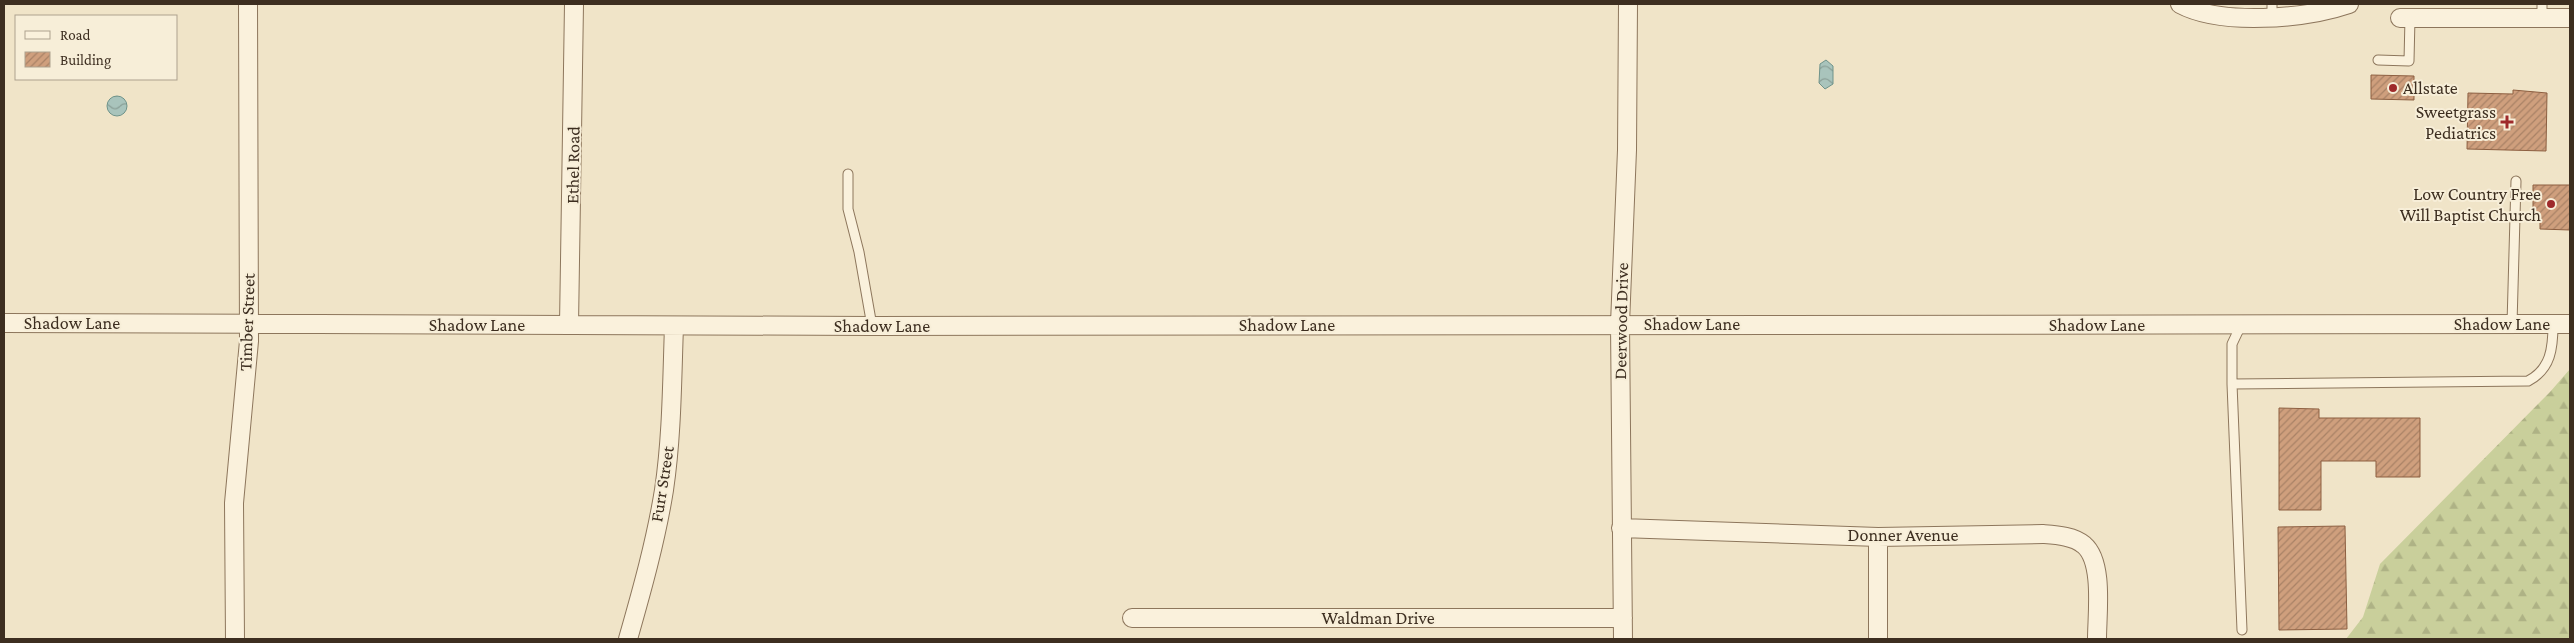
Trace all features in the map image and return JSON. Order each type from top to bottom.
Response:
[{"type":"street","name":"Timber Street","points":[[235,639],[234,503],[249,323],[248,4]]},
{"type":"street","name":"Ethel Road","points":[[569,325],[574,4]]},
{"type":"street","name":"Deerwood Drive","points":[[1624,639],[1620,324],[1627,150],[1628,4]]},
{"type":"street","points":[[2180,4],[2207,15],[2225,18],[2272,10],[2299,15],[2341,5]]},
{"type":"street","points":[[2464,4],[2487,18]]},
{"type":"street","points":[[2405,18],[2487,18],[2542,11],[2570,18]]},
{"type":"street","name":"Shadow Lane","points":[[4,323],[674,326],[2562,324]]},
{"type":"street","name":"Furr Street","points":[[628,639],[647,569],[664,490],[669,437],[674,326]]},
{"type":"street","name":"Donner Avenue","points":[[1622,528],[1878,537],[2043,534],[2062,536],[2084,544],[2096,563],[2097,639]]},
{"type":"street","points":[[1878,537],[1878,639]]},
{"type":"street","name":"Waldman Drive","points":[[1132,618],[1623,618]]},
{"type":"lane","points":[[2378,60],[2408,60],[2405,18]]},
{"type":"lane","points":[[848,174],[848,209],[859,252],[872,326]]},
{"type":"lane","points":[[2512,324],[2516,181]]},
{"type":"lane","points":[[2232,384],[2528,381],[2540,375],[2562,324]]},
{"type":"lane","points":[[2241,325],[2232,344],[2232,384],[2242,630]]},
{"type":"green space","points":[[2570,369],[2570,639],[2346,639],[2363,617],[2380,564],[2550,392]]},
{"type":"water","points":[[1826,60],[1833,66],[1833,84],[1825,89],[1819,83],[1820,64]]},
{"type":"water","points":[[117,96],[124,99],[127,106],[124,113],[117,116],[110,113],[107,106],[110,99]]},
{"type":"building","name":"Allstate","points":[[2371,75],[2414,76],[2414,100],[2371,99]]},
{"type":"building","name":"Sweetgrass Pediatrics","points":[[2513,90],[2547,93],[2546,151],[2467,149],[2468,93],[2513,94]]},
{"type":"building","name":"Low Country Free Will Baptist Church","points":[[2533,185],[2570,185],[2570,230],[2540,229],[2540,222],[2533,222]]},
{"type":"building","points":[[2279,408],[2319,409],[2319,418],[2420,418],[2420,477],[2376,477],[2376,461],[2321,461],[2321,510],[2279,510]]},
{"type":"building","points":[[2345,526],[2347,629],[2279,630],[2278,527]]},
{"type":"place","name":"Allstate","points":[[2393,88]]},
{"type":"place","name":"Sweetgrass Pediatrics","points":[[2507,122]]},
{"type":"place","name":"Low Country Free Will Baptist Church","points":[[2551,204]]}]
